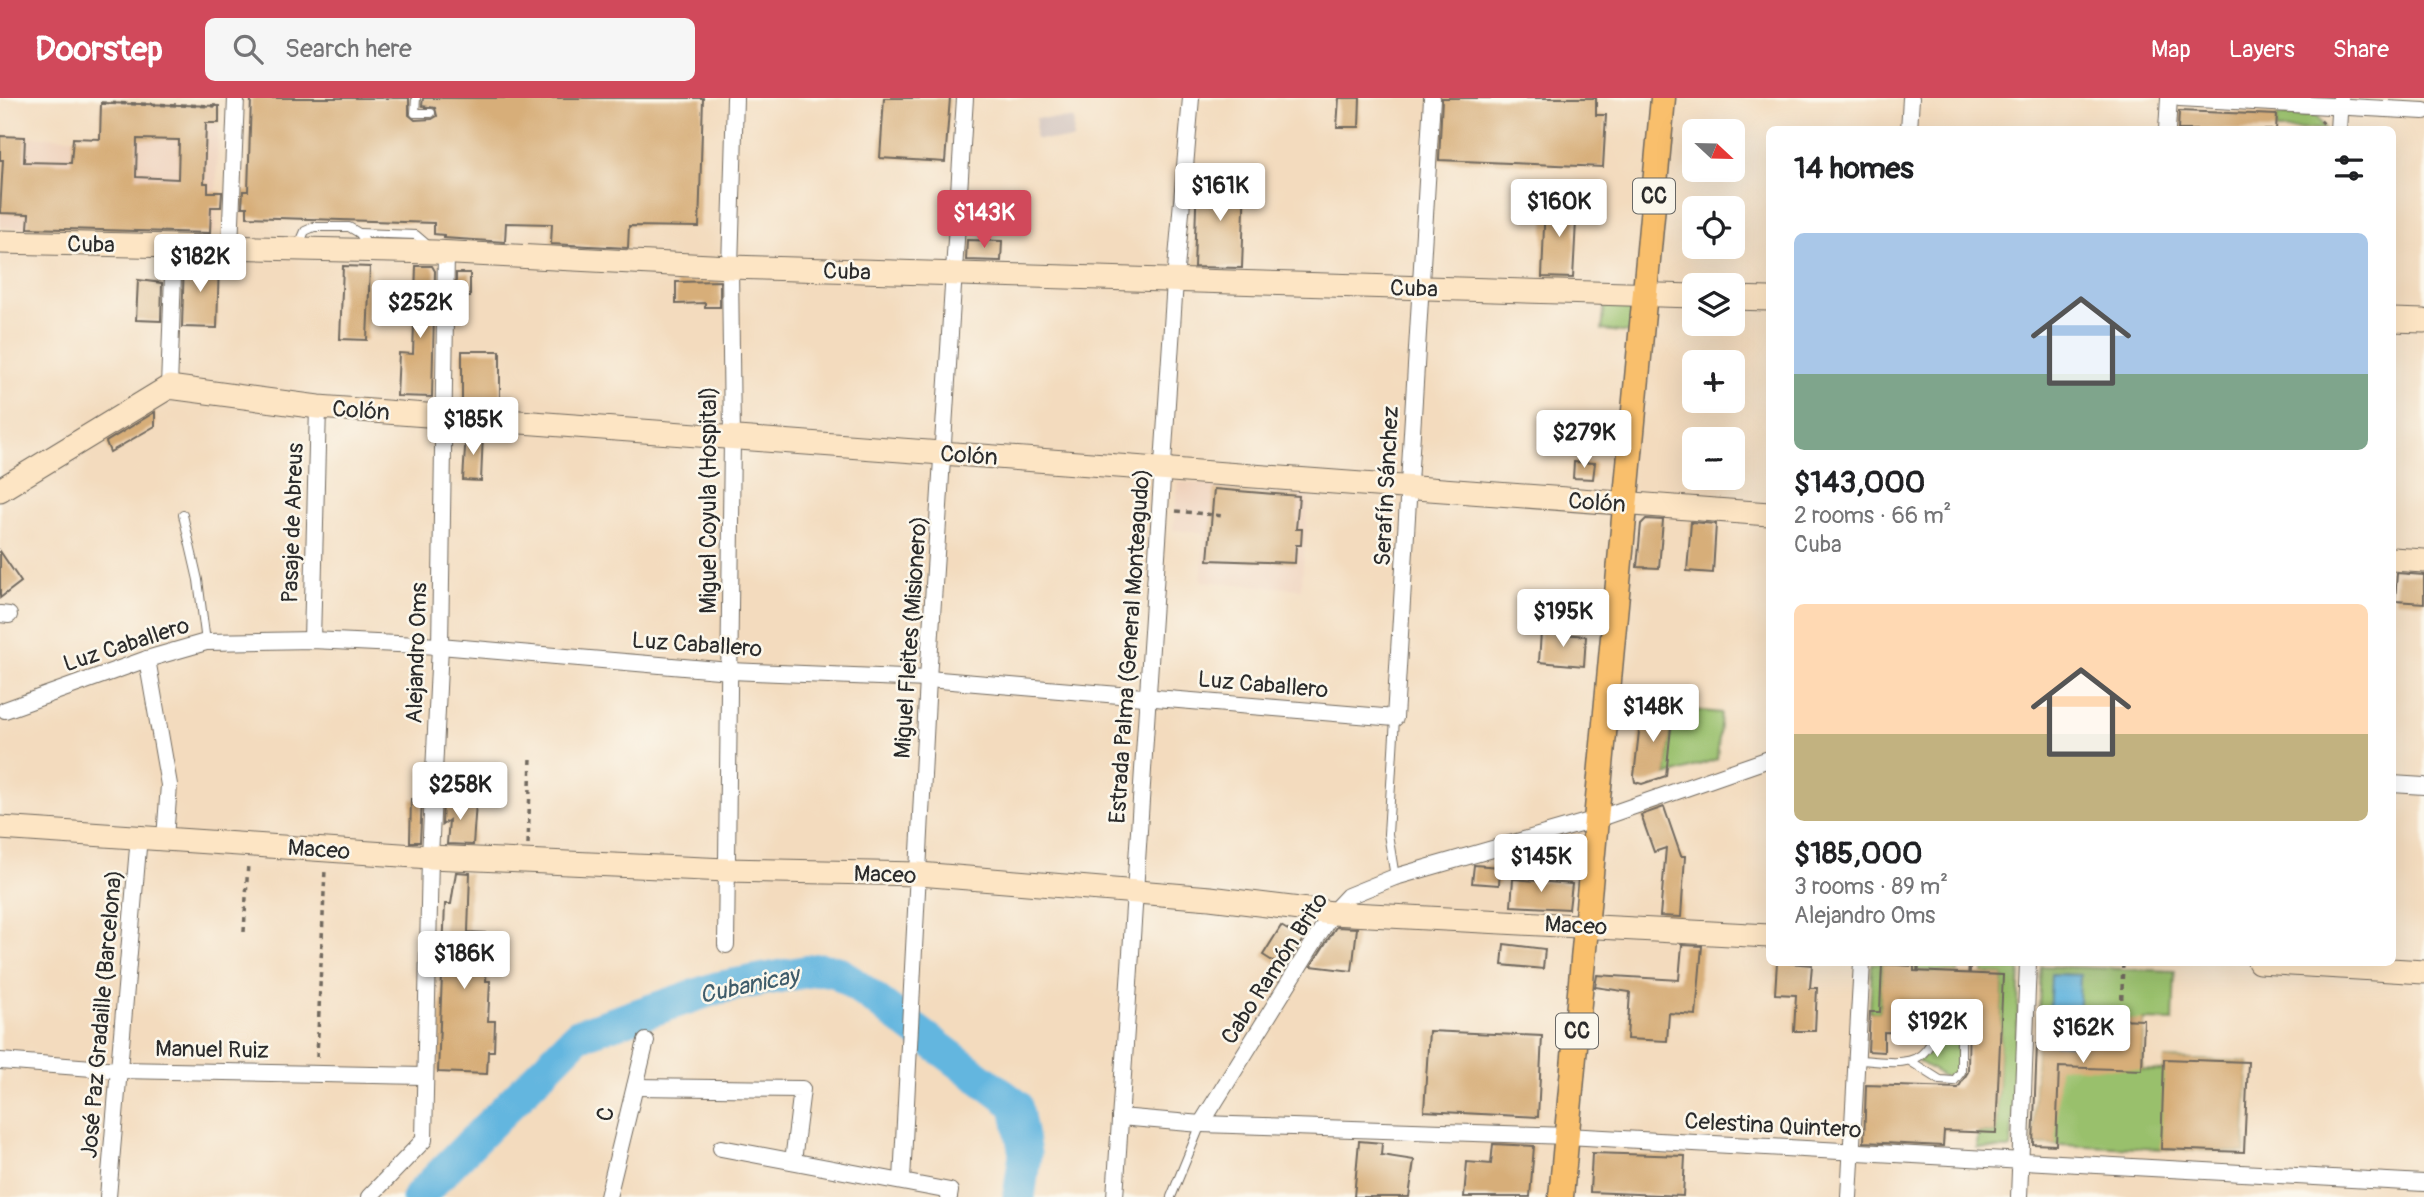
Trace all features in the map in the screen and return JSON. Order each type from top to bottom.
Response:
[{"type":"main road","name":"CC","points":[[1561,1197],[1663,98]]},
{"type":"main road","name":"Cuba","points":[[0,242],[297,248],[365,241],[440,252],[730,267],[1682,296]]},
{"type":"main road","points":[[1745,298],[1766,299]]},
{"type":"main road","points":[[2396,320],[2424,321]]},
{"type":"main road","name":"Colón","points":[[169,387],[318,407],[1766,514]]},
{"type":"main road","points":[[0,490],[169,387]]},
{"type":"main road","points":[[2396,559],[2424,561]]},
{"type":"main road","name":"Maceo","points":[[0,828],[430,857],[727,870],[919,874],[1210,898],[1332,913],[1766,936]]},
{"type":"main road","points":[[2325,966],[2424,972]]},
{"type":"street","name":"Miguel Coyula (Hospital)","points":[[726,945],[732,438],[730,267],[735,98]]},
{"type":"street","name":"Miguel Fleites (Misionero)","points":[[902,1180],[928,679],[945,453],[965,98]]},
{"type":"street","name":"Estrada Palma (General Monteagudo)","points":[[1115,1197],[1175,281],[1191,98]]},
{"type":"street","name":"Serafín Sánchez","points":[[1395,718],[1432,98]]},
{"type":"street","points":[[1909,126],[1911,98]]},
{"type":"street","points":[[2167,126],[2168,98]]},
{"type":"street","points":[[2179,98],[2339,102],[2424,111]]},
{"type":"street","points":[[230,247],[236,102]]},
{"type":"street","points":[[2338,126],[2339,102]]},
{"type":"street","points":[[169,387],[174,246]]},
{"type":"street","name":"Alejandro Oms","points":[[369,1197],[424,1140],[430,857],[440,646],[444,416],[440,252]]},
{"type":"street","name":"Pasaje de Abreus","points":[[312,640],[318,407]]},
{"type":"street","name":"Luz Caballero","points":[[5,710],[147,659],[206,642],[312,640],[440,646],[730,671],[928,679],[1395,718]]},
{"type":"street","points":[[147,659],[169,785],[165,838]]},
{"type":"street","name":"Cabo Ramón Brito","points":[[1200,1124],[1332,913],[1348,897],[1395,877],[1597,819],[1766,760]]},
{"type":"street","points":[[2396,784],[2424,786]]},
{"type":"street","name":"José Paz Gradaille (Barcelona)","points":[[108,1197],[139,836]]},
{"type":"street","points":[[1849,1197],[1862,966]]},
{"type":"street","points":[[2020,1197],[2028,966]]},
{"type":"street","name":"C","points":[[608,1197],[646,1041]]},
{"type":"street","name":"Manuel Ruiz","points":[[0,1061],[119,1070],[425,1076]]},
{"type":"street","points":[[635,1087],[802,1088],[793,1161]]},
{"type":"street","name":"Celestina Quintero","points":[[1120,1117],[1200,1124],[1567,1136],[2424,1183]]},
{"type":"street","points":[[721,1149],[902,1180],[950,1194]]},
{"type":"lane","points":[[416,98],[415,113],[430,113]]},
{"type":"lane","points":[[183,515],[198,580],[206,642]]},
{"type":"lane","name":"Serafín Sánchez","points":[[1395,718],[1388,834],[1395,877]]},
{"type":"lane","points":[[1857,1060],[1910,1061],[1940,1080],[1954,1081],[1961,1072],[1961,1026],[1944,1024],[1936,1031],[1926,1050],[1910,1061]]},
{"type":"lane","name":"Cabo Ramón Brito","points":[[1171,1197],[1200,1124]]},
{"type":"path","points":[[101,103],[236,102]]},
{"type":"path","points":[[1160,510],[1224,516]]},
{"type":"path","points":[[528,861],[531,758]]},
{"type":"path","points":[[244,932],[250,844]]},
{"type":"path","points":[[316,1074],[326,849]]},
{"type":"path","points":[[1918,966],[1918,971]]},
{"type":"path","points":[[1969,974],[1970,966]]},
{"type":"path","points":[[2121,1019],[2123,966]]},
{"type":"shaded area","points":[[101,103],[219,106],[215,233],[0,227],[0,132],[10,136],[114,139],[115,123],[100,123]]},
{"type":"shaded area","points":[[1036,118],[1074,119],[1073,140],[1035,139]]},
{"type":"shaded area","points":[[1178,482],[1309,492],[1301,589],[1201,581],[1205,533],[1173,530]]},
{"type":"green space","points":[[2277,115],[2316,116],[2323,126],[2276,126]]},
{"type":"green space","points":[[1605,301],[1634,303],[1631,333],[1602,330]]},
{"type":"green space","points":[[1673,708],[1721,713],[1717,759],[1666,776]]},
{"type":"green space","points":[[1872,966],[1882,966],[1880,1012],[1870,1012]]},
{"type":"green space","points":[[1914,966],[1958,967],[1958,973],[1914,971]]},
{"type":"green space","points":[[2020,966],[2011,1149],[1977,1148],[1978,1133],[1996,1133],[2003,975],[1983,974],[1983,967]]},
{"type":"green space","points":[[2041,966],[2175,971],[2173,1021],[2144,1020],[2142,1070],[2164,1071],[2165,1059],[2248,1062],[2244,1152],[2033,1144]]},
{"type":"green space","points":[[1913,1004],[1969,1006],[1968,1027],[1956,1018],[1944,1016],[1932,1021],[1922,1034],[1911,1033]]},
{"type":"green space","points":[[1953,1029],[1959,1035],[1958,1064],[1952,1076],[1945,1077],[1918,1061],[1942,1035]]},
{"type":"water","points":[[2051,974],[2080,975],[2077,1046],[2048,1045]]},
{"type":"building","points":[[251,98],[409,98],[409,115],[415,120],[437,116],[435,108],[422,106],[423,98],[703,98],[699,227],[629,226],[628,248],[551,244],[552,224],[506,223],[505,242],[444,238],[444,235],[434,234],[434,223],[247,217],[247,207],[242,207],[243,191],[248,191]]},
{"type":"building","points":[[884,98],[950,98],[945,162],[880,158]]},
{"type":"building","points":[[1339,98],[1360,98],[1359,127],[1337,127]]},
{"type":"building","points":[[1442,98],[1596,98],[1596,115],[1606,115],[1603,167],[1439,160]]},
{"type":"building","points":[[101,103],[219,106],[219,123],[206,123],[204,183],[208,183],[208,192],[222,192],[221,207],[211,207],[210,233],[28,228],[29,214],[0,213],[3,160],[0,160],[0,136],[25,137],[24,162],[71,163],[73,138],[100,139]],"holes":[[[137,139],[179,140],[178,179],[136,177]]]},
{"type":"building","points":[[2179,111],[2277,115],[2276,126],[2178,126]]},
{"type":"building","points":[[1197,178],[1245,179],[1242,268],[1194,267]]},
{"type":"building","points":[[1545,201],[1577,202],[1573,278],[1542,277]]},
{"type":"building","points":[[967,240],[1002,241],[1001,261],[966,260]]},
{"type":"building","points":[[184,261],[219,262],[217,328],[182,327]]},
{"type":"building","points":[[343,266],[370,267],[367,340],[340,339]]},
{"type":"building","points":[[416,266],[432,266],[435,271],[432,397],[397,396],[399,353],[413,354]]},
{"type":"building","points":[[456,273],[470,273],[470,297],[456,297]]},
{"type":"building","points":[[138,280],[162,283],[161,321],[136,320]]},
{"type":"building","points":[[720,281],[720,307],[705,307],[705,303],[676,304],[676,282]]},
{"type":"building","points":[[462,351],[500,351],[500,406],[462,404]]},
{"type":"building","points":[[155,412],[155,426],[110,452],[106,442]]},
{"type":"building","points":[[466,432],[483,433],[481,481],[463,480]]},
{"type":"building","points":[[1574,462],[1595,463],[1593,479],[1573,478]]},
{"type":"building","points":[[1214,489],[1299,496],[1296,529],[1302,529],[1301,545],[1296,545],[1295,563],[1208,560]]},
{"type":"building","points":[[1646,519],[1663,520],[1659,568],[1637,567],[1641,524]]},
{"type":"building","points":[[1691,522],[1716,524],[1713,573],[1687,571]]},
{"type":"building","points":[[0,551],[21,582],[0,598]]},
{"type":"building","points":[[2397,573],[2424,575],[2424,603],[2396,601]]},
{"type":"building","points":[[1541,632],[1586,636],[1584,666],[1539,662]]},
{"type":"building","points":[[1642,705],[1673,708],[1666,776],[1642,784],[1635,782],[1634,776]]},
{"type":"building","points":[[411,799],[422,800],[420,842],[410,842]]},
{"type":"building","points":[[443,802],[476,802],[473,845],[447,844],[449,820],[442,825]]},
{"type":"building","points":[[1664,807],[1681,856],[1685,856],[1681,917],[1660,916],[1666,848],[1654,852],[1641,815]]},
{"type":"building","points":[[1474,865],[1500,867],[1499,885],[1472,883]]},
{"type":"building","points":[[456,872],[470,873],[468,932],[485,933],[483,959],[487,959],[486,981],[490,981],[488,1021],[495,1021],[494,1051],[488,1051],[487,1074],[438,1072],[445,904],[451,904]]},
{"type":"building","points":[[1513,879],[1572,884],[1569,909],[1511,906]]},
{"type":"building","points":[[1281,926],[1303,939],[1285,969],[1263,955]]},
{"type":"building","points":[[1336,927],[1357,928],[1352,971],[1311,966]]},
{"type":"building","points":[[1504,944],[1545,949],[1543,969],[1502,965]]},
{"type":"building","points":[[1682,945],[1702,946],[1696,1015],[1669,1013],[1667,1041],[1627,1039],[1630,992],[1595,987],[1597,975],[1679,980]]},
{"type":"building","points":[[1777,966],[1812,966],[1810,988],[1817,988],[1815,1031],[1794,1031],[1796,995],[1775,994]]},
{"type":"building","points":[[1882,966],[1914,966],[1914,971],[2003,975],[1996,1133],[1944,1131],[1943,1146],[1864,1142],[1866,1085],[1958,1088],[1968,1072],[1969,1006],[1912,1004],[1911,1033],[1884,1032],[1884,1052],[1868,1051],[1870,1012],[1880,1012]]},
{"type":"building","points":[[2086,1018],[2144,1020],[2142,1070],[2059,1067],[2056,1145],[2033,1144],[2037,1044],[2085,1046]]},
{"type":"building","points":[[1429,1031],[1542,1036],[1538,1117],[1424,1111]]},
{"type":"building","points":[[2164,1059],[2248,1062],[2244,1152],[2161,1149]]},
{"type":"building","points":[[1359,1141],[1382,1143],[1381,1155],[1414,1160],[1409,1197],[1354,1197]]},
{"type":"building","points":[[1493,1144],[1534,1146],[1530,1197],[1464,1197],[1467,1162],[1491,1164]]},
{"type":"building","points":[[1592,1153],[1685,1156],[1683,1196],[1590,1192]]},
{"type":"waterway","name":"Cubanicay","points":[[418,1197],[578,1035],[717,988],[820,969],[838,972],[1016,1105],[1025,1154],[1019,1197]]}]
